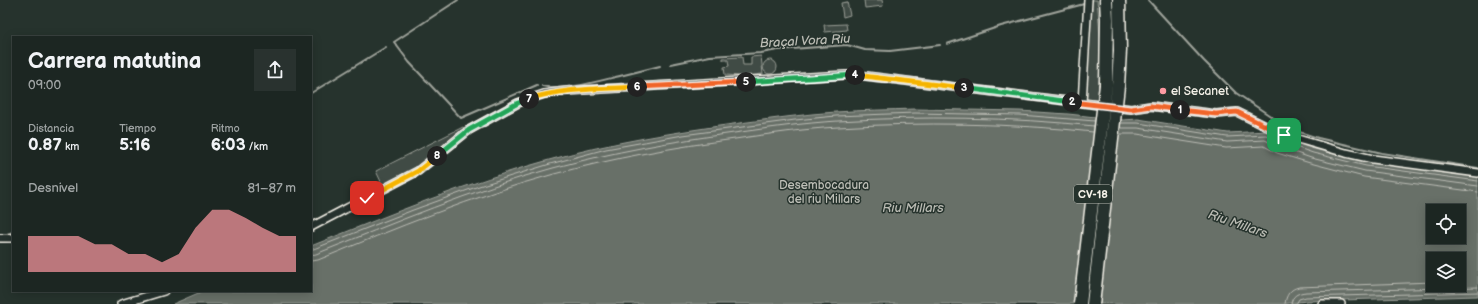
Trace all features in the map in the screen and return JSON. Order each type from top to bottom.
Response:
[{"type":"main road","name":"CV-18","points":[[1093,304],[1112,86],[1106,0]]},
{"type":"main road","name":"CV-18","points":[[1080,304],[1112,86],[1120,50],[1119,0]]},
{"type":"street","points":[[1082,103],[1088,0]]},
{"type":"street","points":[[312,226],[418,171],[469,130],[497,114],[518,103],[544,94],[858,76],[945,85],[1131,109],[1151,106],[1216,114],[1237,112],[1284,135],[1346,153],[1478,174]]},
{"type":"street","points":[[0,238],[12,238]]},
{"type":"street","points":[[147,292],[153,295]]},
{"type":"street","points":[[121,304],[161,292]]},
{"type":"street","points":[[1322,304],[1341,304]]},
{"type":"shaded area","points":[[864,0],[882,0],[883,6],[865,8]]},
{"type":"shaded area","points":[[1089,0],[1097,0],[1100,39],[1097,104],[1083,99]]},
{"type":"shaded area","points":[[847,2],[850,15],[843,17],[841,3]]},
{"type":"shaded area","points":[[846,24],[847,30],[825,32],[824,25]]},
{"type":"shaded area","points":[[761,56],[763,74],[742,76],[725,75],[724,67],[729,66],[728,60],[723,60],[723,58],[742,57],[743,65],[751,65],[751,57]]},
{"type":"shaded area","points":[[767,60],[773,60],[777,64],[777,70],[773,74],[767,74],[763,70],[763,64]]},
{"type":"shaded area","points":[[463,127],[467,130],[417,171],[384,188],[376,171]]},
{"type":"water","name":"Riu Millars","points":[[915,109],[1020,111],[1123,120],[1138,119],[1228,133],[1267,131],[1283,139],[1314,149],[1367,162],[1478,177],[1478,296],[1307,301],[1282,304],[173,304],[201,292],[312,292],[312,246],[399,211],[489,178],[519,169],[596,148],[644,138],[740,123],[824,113]]},
{"type":"waterway","points":[[394,42],[458,0]]},
{"type":"waterway","points":[[1148,0],[1204,61],[1236,93],[1290,129],[1318,138],[1382,153],[1478,168]]},
{"type":"waterway","name":"Braçal Vora Riu","points":[[947,44],[1001,26],[1084,4]]},
{"type":"waterway","name":"Braçal Vora Riu","points":[[394,42],[409,62],[461,118],[537,85]]},
{"type":"waterway","name":"Braçal Vora Riu","points":[[671,64],[710,56],[847,45],[865,50],[890,51],[940,45]]},
{"type":"waterway","points":[[312,92],[386,47]]},
{"type":"waterway","name":"Braçal Vora Riu","points":[[542,86],[561,88],[583,85],[660,66]]},
{"type":"waterway","points":[[7,234],[12,232]]},
{"type":"place","name":"el Secanet","points":[[1163,91]]},
{"type":"route","points":[[367,198],[418,171],[469,130],[518,103],[544,94],[567,91],[845,75],[945,85],[1131,109],[1151,106],[1216,114],[1237,112],[1284,135]]},
{"type":"park label","name":"Desembocadura del riu Millars","points":[[824,192]]}]
